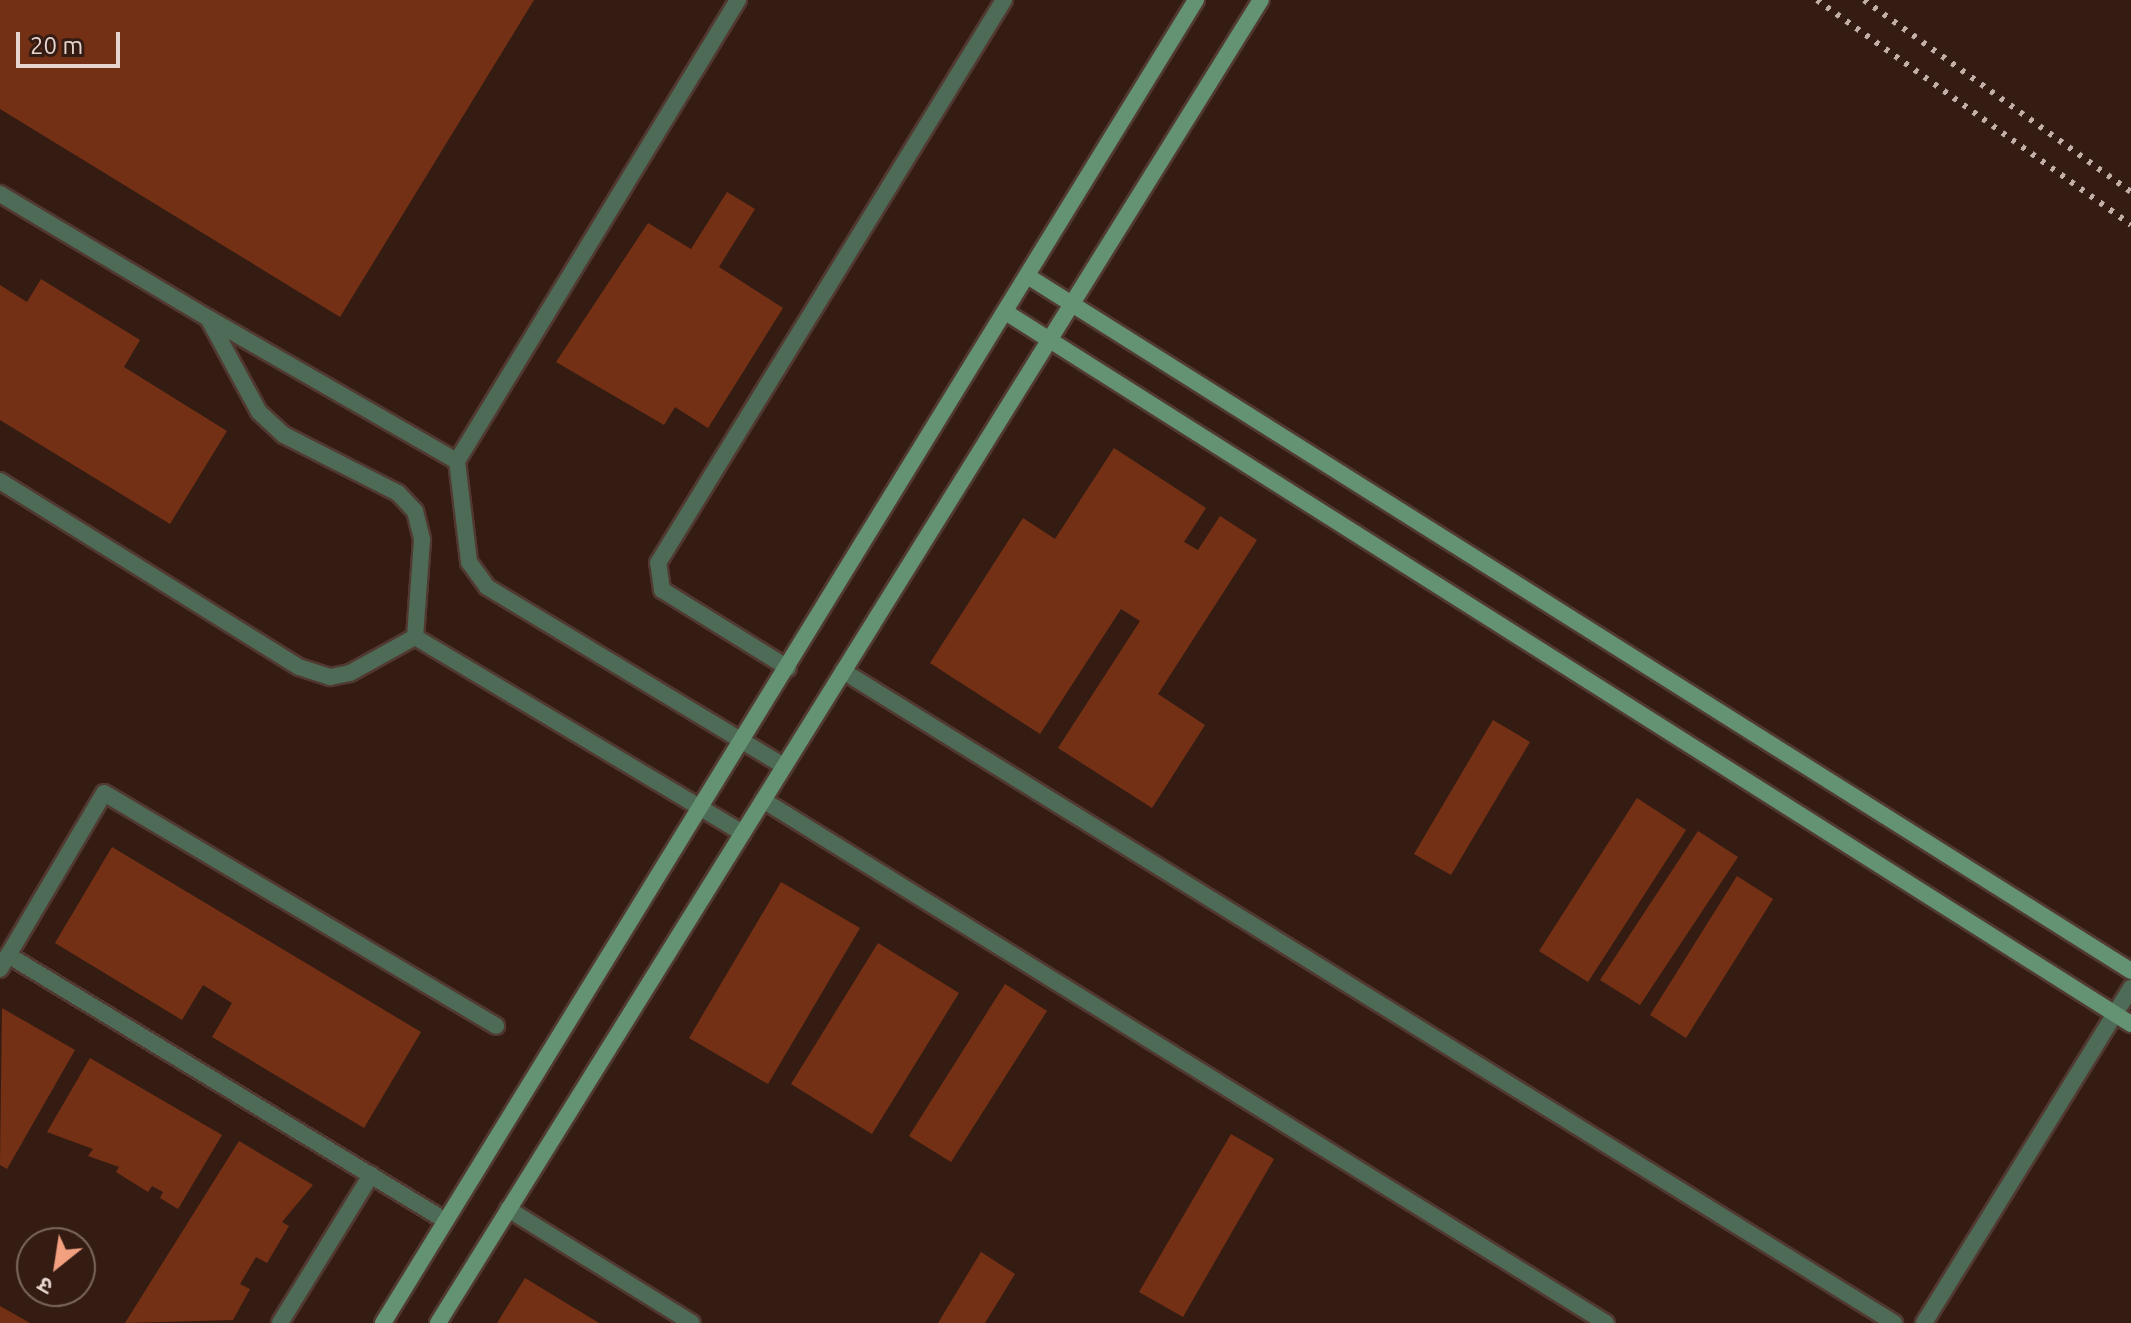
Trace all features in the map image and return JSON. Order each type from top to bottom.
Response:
[{"type":"street","points":[[383,1323],[1007,313],[1196,0]]},
{"type":"street","points":[[438,1323],[1261,0]]},
{"type":"street","points":[[1029,277],[2131,971]]},
{"type":"street","points":[[1007,313],[1644,711],[2131,1024]]},
{"type":"lane","points":[[738,0],[457,461],[469,562],[487,587],[784,766]]},
{"type":"lane","points":[[788,668],[662,590],[658,563],[1004,0]]},
{"type":"lane","points":[[0,194],[457,461]]},
{"type":"lane","points":[[208,318],[259,412],[284,435],[398,493],[415,511],[422,540],[415,637]]},
{"type":"lane","points":[[0,481],[299,667],[330,677],[350,673],[415,637]]},
{"type":"lane","points":[[415,637],[700,812],[743,833]]},
{"type":"lane","points":[[843,671],[1894,1323]]},
{"type":"lane","points":[[446,1221],[4,962],[104,793],[496,1026]]},
{"type":"lane","points":[[763,800],[1606,1323]]},
{"type":"lane","points":[[1924,1323],[2131,988]]},
{"type":"lane","points":[[280,1323],[371,1175]]},
{"type":"lane","points":[[508,1209],[692,1323]]},
{"type":"building","points":[[0,0],[534,0],[340,317],[0,109]]},
{"type":"building","points":[[727,192],[755,209],[719,267],[783,308],[708,428],[675,407],[664,425],[556,362],[648,223],[691,249]]},
{"type":"building","points":[[41,279],[140,340],[124,367],[227,431],[170,524],[0,420],[0,285],[27,302]]},
{"type":"building","points":[[1114,448],[1206,508],[1184,542],[1198,550],[1220,516],[1257,540],[1158,694],[1205,725],[1152,808],[1058,748],[1140,621],[1121,609],[1040,734],[930,663],[1023,518],[1055,539]]},
{"type":"building","points":[[1493,720],[1530,742],[1451,875],[1414,854]]},
{"type":"building","points":[[1637,798],[1686,830],[1588,982],[1539,951]]},
{"type":"building","points":[[1698,831],[1738,857],[1640,1005],[1600,980]]},
{"type":"building","points":[[112,847],[421,1032],[364,1128],[212,1037],[232,1003],[203,985],[182,1020],[55,943]]},
{"type":"building","points":[[1737,876],[1773,899],[1686,1038],[1650,1015]]},
{"type":"building","points":[[781,882],[860,928],[768,1084],[689,1038]]},
{"type":"building","points":[[878,943],[959,993],[872,1134],[791,1084]]},
{"type":"building","points":[[1005,984],[1047,1011],[951,1162],[909,1136]]},
{"type":"building","points":[[2,1008],[75,1050],[7,1169],[0,1165]]},
{"type":"building","points":[[90,1058],[222,1135],[178,1209],[160,1198],[163,1192],[152,1186],[148,1192],[116,1172],[119,1167],[88,1156],[93,1149],[47,1132]]},
{"type":"building","points":[[1231,1134],[1274,1159],[1183,1317],[1139,1292]]},
{"type":"building","points":[[239,1141],[313,1185],[282,1222],[289,1226],[267,1263],[256,1257],[240,1284],[250,1289],[233,1320],[125,1323]]},
{"type":"building","points":[[981,1252],[1015,1274],[985,1323],[938,1323]]},
{"type":"building","points":[[525,1278],[599,1323],[497,1323]]},
{"type":"building","points":[[0,1306],[30,1323],[0,1323]]},
{"type":"railway","points":[[1817,0],[2131,225]]},
{"type":"railway","points":[[1864,0],[2131,192]]}]
